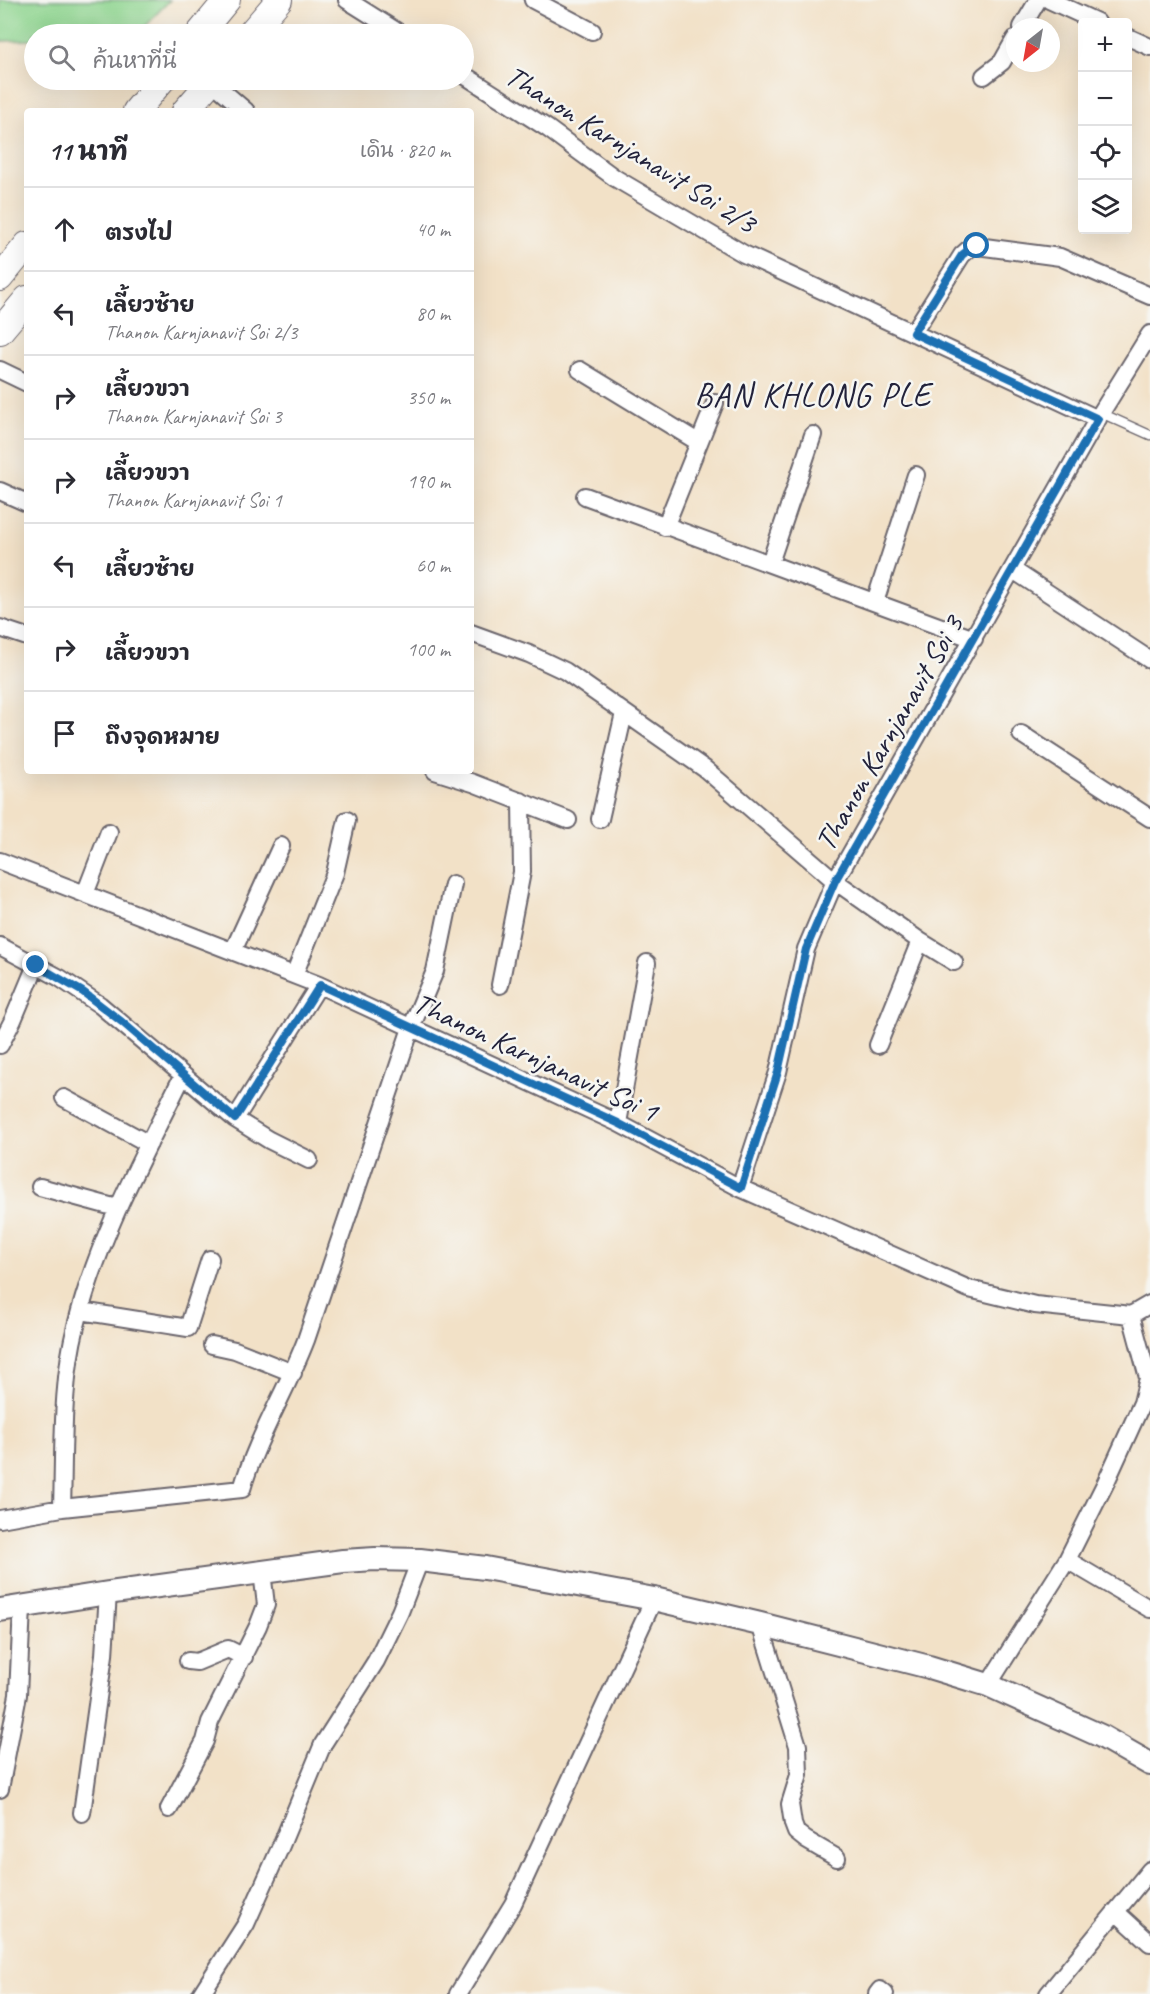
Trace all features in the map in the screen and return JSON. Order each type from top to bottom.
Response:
[{"type":"main road","points":[[207,24],[227,0]]},
{"type":"main road","points":[[259,24],[279,0]]},
{"type":"main road","points":[[139,108],[154,90]]},
{"type":"main road","points":[[188,108],[203,90]]},
{"type":"main road","points":[[0,278],[24,248]]},
{"type":"main road","points":[[0,331],[24,303]]},
{"type":"street","points":[[347,0],[384,24]]},
{"type":"street","points":[[533,0],[592,31]]},
{"type":"street","points":[[1027,18],[1038,0]]},
{"type":"street","points":[[1049,0],[1088,18]]},
{"type":"street","points":[[1132,39],[1150,47]]},
{"type":"street","points":[[984,76],[1002,62],[1006,55]]},
{"type":"street","name":"Thanon Karnjanavit Soi 2/3","points":[[474,81],[547,128],[615,178],[744,254],[913,333],[1100,416]]},
{"type":"street","points":[[222,90],[243,108]]},
{"type":"street","points":[[913,333],[962,255],[977,246],[1060,257],[1150,297]]},
{"type":"street","name":"Thanon Karnjanavit Soi 3","points":[[741,1188],[778,1072],[806,949],[835,881],[1100,416],[1150,334]]},
{"type":"street","points":[[0,370],[24,382]]},
{"type":"street","points":[[580,370],[698,442]]},
{"type":"street","points":[[665,527],[715,403]]},
{"type":"street","points":[[770,563],[813,435]]},
{"type":"street","points":[[875,602],[916,475]]},
{"type":"street","points":[[0,491],[24,502]]},
{"type":"street","points":[[585,496],[974,639]]},
{"type":"street","points":[[1013,570],[1150,660]]},
{"type":"street","points":[[0,628],[24,636]]},
{"type":"street","points":[[474,634],[548,662],[565,671],[705,769],[835,881],[954,962]]},
{"type":"street","points":[[600,819],[624,713]]},
{"type":"street","points":[[1021,734],[1150,818]]},
{"type":"street","points":[[444,774],[568,820]]},
{"type":"street","points":[[500,985],[522,872],[521,801]]},
{"type":"street","points":[[294,975],[335,873],[347,820]]},
{"type":"street","points":[[85,894],[109,832]]},
{"type":"street","points":[[233,951],[281,846]]},
{"type":"street","name":"Thanon Karnjanavit Soi 1","points":[[0,861],[320,985],[618,1123],[741,1188],[969,1288],[1035,1305],[1131,1315]]},
{"type":"street","points":[[0,1519],[62,1508],[242,1489],[250,1461],[293,1373],[411,1028],[435,971],[453,884]]},
{"type":"street","points":[[878,1045],[920,941]]},
{"type":"street","points":[[0,946],[36,965],[100,1005],[235,1119],[269,1140],[309,1160]]},
{"type":"street","points":[[618,1123],[647,963]]},
{"type":"street","points":[[0,1045],[36,965]]},
{"type":"street","points":[[235,1119],[320,985]]},
{"type":"street","points":[[62,1508],[66,1388],[76,1328],[94,1265],[117,1208],[183,1075]]},
{"type":"street","points":[[64,1098],[149,1144]]},
{"type":"street","points":[[40,1187],[117,1208]]},
{"type":"street","points":[[81,1311],[188,1328],[210,1259]]},
{"type":"street","points":[[987,1685],[1067,1560],[1106,1482],[1145,1395],[1148,1378],[1131,1315],[1150,1304]]},
{"type":"street","points":[[212,1346],[235,1350],[293,1373]]},
{"type":"street","points":[[0,1610],[353,1560],[420,1560],[561,1580],[654,1599],[929,1667],[987,1685],[1101,1736],[1150,1764]]},
{"type":"street","points":[[201,1994],[246,1924],[323,1744],[376,1661],[400,1612],[420,1560]]},
{"type":"street","points":[[1067,1560],[1150,1609]]},
{"type":"street","points":[[169,1809],[205,1741],[210,1722],[244,1657],[266,1605],[262,1572]]},
{"type":"street","points":[[82,1813],[104,1655],[108,1593]]},
{"type":"street","points":[[458,1994],[513,1904],[654,1599]]},
{"type":"street","points":[[0,1790],[18,1695],[22,1606]]},
{"type":"street","points":[[760,1624],[798,1746],[799,1775],[790,1804],[793,1824],[796,1832],[806,1840],[837,1858]]},
{"type":"street","points":[[188,1661],[197,1662],[228,1649],[244,1657]]},
{"type":"street","points":[[1048,1994],[1150,1870]]},
{"type":"street","points":[[1116,1912],[1150,1943]]},
{"type":"street","points":[[877,1994],[880,1990],[885,1994]]},
{"type":"lane","points":[[1100,416],[1150,435]]},
{"type":"green space","points":[[0,0],[170,0],[147,24],[24,24],[24,40],[0,41]]},
{"type":"district","name":"BAN KHLONG PLE","points":[[813,394]]},
{"type":"route","points":[[36,965],[83,992],[122,1022],[235,1119],[320,985],[618,1123],[741,1188],[778,1072],[806,949],[835,881],[1098,419],[913,333],[962,255],[966,250],[977,246]]}]
